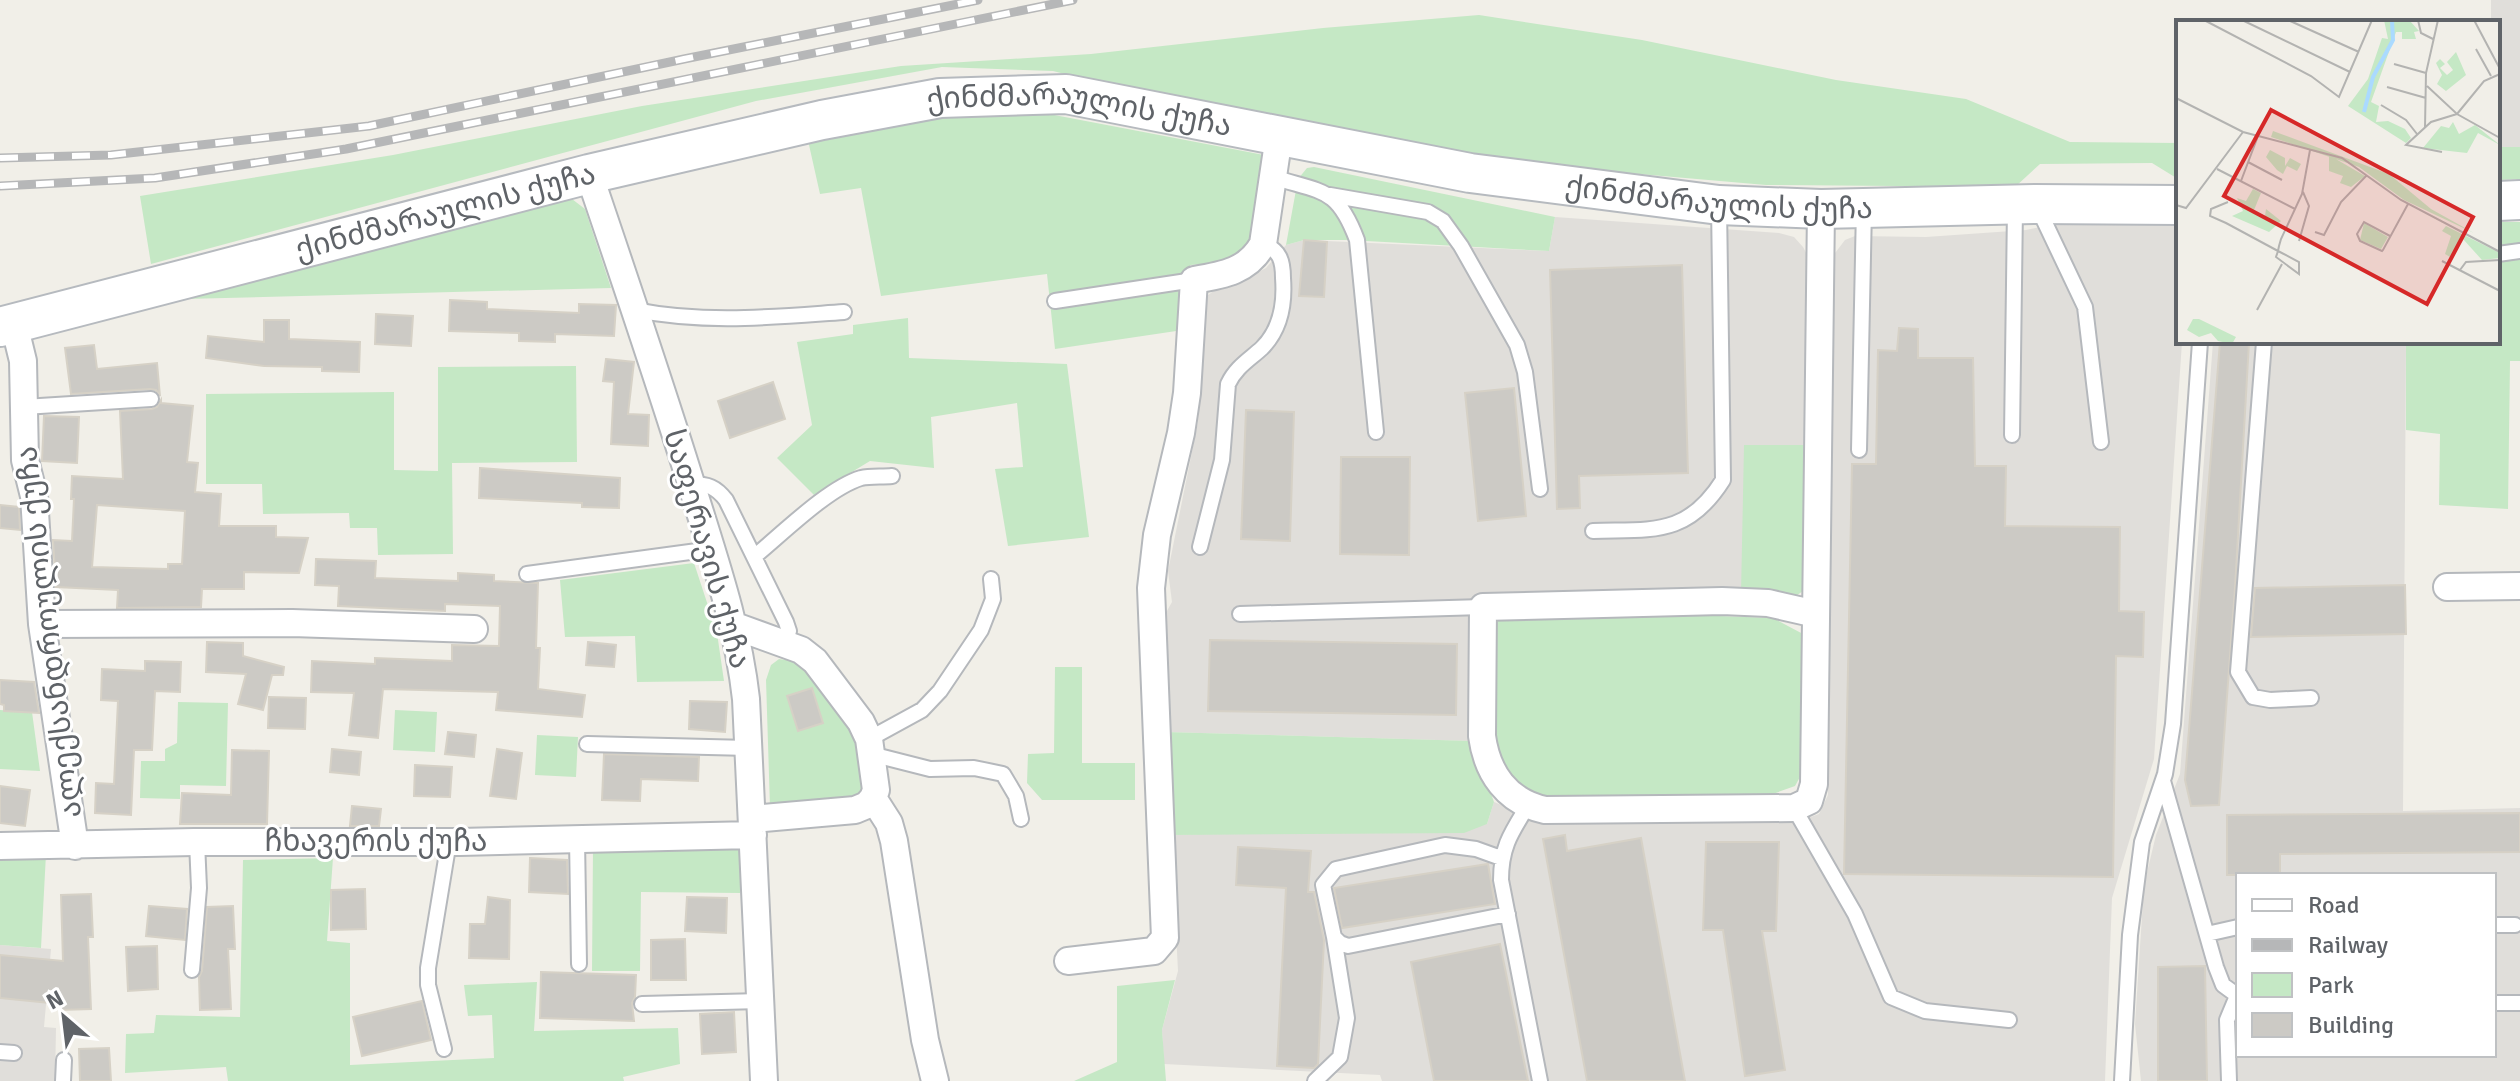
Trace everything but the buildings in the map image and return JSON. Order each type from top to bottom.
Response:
[{"type":"main road","name":"ქინძმარაულის ქუჩა","points":[[7,326],[589,174],[822,120],[940,98],[1066,94],[1470,173],[1719,205],[1821,209],[2026,204],[2176,205]]},
{"type":"main road","points":[[2500,201],[2520,200]]},
{"type":"street","points":[[1068,961],[1154,951],[1165,938],[1151,588],[1157,535],[1187,393],[1194,280],[1233,272],[1248,264],[1263,244],[1279,136]]},
{"type":"street","name":"საფერავის ქუჩა","points":[[589,174],[712,549],[742,660],[764,1081]]},
{"type":"street","points":[[1816,614],[1768,603],[1722,601],[1483,607],[1484,755],[1495,777],[1511,796],[1527,807],[1545,810],[1794,808],[1809,801],[1814,784],[1821,209]]},
{"type":"street","name":"ალექსანდროულის ქუჩა","points":[[7,326],[23,361],[25,460],[34,496],[42,624],[75,846]]},
{"type":"street","points":[[2447,587],[2520,586]]},
{"type":"street","points":[[42,624],[292,623],[474,629]]},
{"type":"street","points":[[735,626],[801,650],[815,661],[861,722],[870,746],[876,790],[873,798],[889,823],[894,841],[925,1040],[935,1081]]},
{"type":"street","name":"ჩხავერის ქუჩა","points":[[0,846],[577,839],[752,827],[855,810],[867,805],[873,798]]},
{"type":"lane","points":[[1273,177],[1330,195],[1428,212],[1443,221],[1461,246],[1517,345],[1525,372],[1540,489]]},
{"type":"lane","points":[[1330,195],[1341,205],[1357,240],[1376,432]]},
{"type":"lane","points":[[2012,435],[2026,204]]},
{"type":"lane","points":[[2026,204],[2085,307],[2101,442]]},
{"type":"lane","points":[[1593,531],[1657,529],[1677,525],[1693,515],[1723,480],[1719,205]]},
{"type":"lane","points":[[1859,450],[1864,208]]},
{"type":"lane","points":[[1200,547],[1222,460],[1228,384],[1233,372],[1264,346],[1280,321],[1284,296],[1283,270],[1274,248],[1263,244]]},
{"type":"lane","points":[[2500,254],[2520,251]]},
{"type":"lane","points":[[1055,301],[1194,280]]},
{"type":"lane","points":[[635,310],[681,318],[722,320],[844,312]]},
{"type":"lane","points":[[2122,1081],[2130,935],[2142,842],[2163,780],[2173,724],[2200,344]]},
{"type":"lane","points":[[2264,344],[2238,672],[2253,697],[2270,700],[2311,698]]},
{"type":"lane","points":[[24,407],[151,399]]},
{"type":"lane","points":[[755,556],[843,487],[861,478],[892,476]]},
{"type":"lane","points":[[691,484],[707,484],[717,489],[726,500],[786,622],[789,631],[784,643]]},
{"type":"lane","points":[[527,574],[712,549]]},
{"type":"lane","points":[[870,746],[922,710],[940,691],[981,630],[993,599],[991,579]]},
{"type":"lane","points":[[1240,614],[1483,607]]},
{"type":"lane","points":[[587,744],[749,748]]},
{"type":"lane","points":[[870,746],[930,769],[974,768],[1003,774],[1016,796],[1021,819]]},
{"type":"lane","points":[[2163,780],[2223,985],[2236,995]]},
{"type":"lane","points":[[1527,807],[1508,836],[1501,858],[1501,880],[1540,1081]]},
{"type":"lane","points":[[1794,808],[1855,914],[1891,997],[1925,1011],[2009,1020]]},
{"type":"lane","points":[[577,839],[579,964]]},
{"type":"lane","points":[[444,1049],[433,1012],[428,968],[449,841]]},
{"type":"lane","points":[[192,970],[199,888],[197,842]]},
{"type":"lane","points":[[1315,1081],[1340,1057],[1347,1018],[1323,885],[1336,869],[1445,845],[1476,849],[1501,858]]},
{"type":"lane","points":[[1334,937],[1348,946],[1508,914]]},
{"type":"lane","points":[[2496,925],[2515,925]]},
{"type":"lane","points":[[2207,934],[2236,927]]},
{"type":"lane","points":[[2229,1081],[2227,1020],[2236,1000]]},
{"type":"lane","points":[[642,1004],[761,1001]]},
{"type":"lane","points":[[2496,1003],[2520,1003]]},
{"type":"lane","points":[[63,1081],[64,1060]]},
{"type":"shaded area","points":[[2491,0],[2520,0],[2520,147],[2500,147],[2500,20],[2491,20]]},
{"type":"shaded area","points":[[1555,217],[1779,233],[1794,237],[1811,262],[1812,445],[1741,594],[1474,598],[1472,741],[1166,732],[1163,618],[1172,602],[1168,571],[1198,422],[1207,296],[1220,286],[1245,279],[1266,268],[1286,245],[1304,240],[1549,251]]},
{"type":"shaded area","points":[[2068,221],[2176,224],[2176,344],[2182,344],[2154,759],[2112,898],[2105,1081],[1382,1081],[1380,1075],[1164,1064],[1162,1030],[1178,971],[1171,835],[1487,824],[1494,802],[1544,822],[1805,819],[1819,814],[1828,795],[1829,261],[1845,240],[1855,236],[1926,237],[2026,230]]},
{"type":"shaded area","points":[[2213,344],[2406,344],[2403,811],[2520,808],[2520,1081],[2141,1081],[2135,1024],[2144,885],[2156,835],[2180,774]]},
{"type":"shaded area","points":[[0,945],[51,949],[44,1027],[56,1028],[55,1081],[0,1081]]},
{"type":"green space","points":[[1479,15],[1642,40],[1836,80],[1966,99],[2070,142],[2176,143],[2176,178],[2152,163],[2040,164],[2015,187],[1766,185],[1490,161],[1155,97],[1053,71],[942,67],[756,101],[151,264],[140,196],[393,155],[642,106],[901,66],[1091,54],[1323,28]]},
{"type":"green space","points":[[1004,112],[1049,114],[1264,155],[1260,201],[1253,232],[1236,255],[1218,262],[1190,265],[1183,330],[1055,349],[1047,274],[881,296],[861,188],[820,194],[807,136],[941,116]]},
{"type":"green space","points":[[2500,147],[2520,147],[2520,179],[2500,180]]},
{"type":"green space","points":[[1307,168],[1555,217],[1549,251],[1348,240],[1304,240],[1286,245],[1298,179]]},
{"type":"green space","points":[[572,199],[585,209],[611,288],[184,299],[554,202]]},
{"type":"green space","points":[[2500,222],[2520,222],[2520,361],[2510,361],[2508,509],[2439,505],[2440,434],[2406,430],[2406,344],[2500,344]]},
{"type":"green space","points":[[908,318],[909,358],[1067,364],[1089,537],[1008,546],[995,469],[1023,467],[1017,403],[931,417],[934,468],[870,461],[814,495],[777,458],[812,425],[797,342],[853,334],[853,325]]},
{"type":"green space","points":[[576,366],[577,462],[452,463],[453,554],[378,555],[377,528],[350,528],[349,513],[263,514],[262,484],[206,484],[206,394],[394,392],[394,470],[438,471],[438,367]]},
{"type":"green space","points":[[1744,445],[1812,445],[1807,588],[1796,596],[1741,594]]},
{"type":"green space","points":[[694,563],[717,633],[724,681],[637,682],[635,636],[565,637],[560,580]]},
{"type":"green space","points":[[1665,614],[1773,618],[1803,634],[1805,768],[1795,786],[1756,800],[1545,802],[1522,791],[1494,754],[1492,616]]},
{"type":"green space","points":[[779,659],[793,661],[809,669],[858,733],[870,780],[859,799],[770,807],[766,680],[771,665]]},
{"type":"green space","points":[[1055,667],[1082,667],[1082,763],[1135,763],[1135,800],[1042,800],[1027,783],[1028,754],[1054,753]]},
{"type":"green space","points":[[178,702],[228,703],[226,786],[180,785],[180,799],[140,798],[141,761],[165,761],[165,749],[177,743]]},
{"type":"green space","points":[[0,710],[32,712],[40,771],[0,769]]},
{"type":"green space","points":[[395,710],[437,712],[435,752],[393,750]]},
{"type":"green space","points":[[1166,732],[1472,741],[1494,802],[1487,824],[1464,833],[1171,835]]},
{"type":"green space","points":[[537,735],[578,737],[576,777],[535,775]]},
{"type":"green space","points":[[593,848],[740,849],[740,893],[641,892],[640,971],[592,971]]},
{"type":"green space","points":[[0,854],[46,854],[41,948],[0,945]]},
{"type":"green space","points":[[333,858],[327,941],[350,943],[350,1065],[494,1058],[492,1015],[468,1016],[464,985],[537,982],[534,1031],[678,1028],[680,1064],[623,1077],[624,1081],[228,1081],[226,1067],[125,1073],[126,1034],[154,1033],[156,1015],[240,1017],[243,860]]},
{"type":"green space","points":[[1175,980],[1162,1030],[1166,1081],[1074,1081],[1117,1062],[1117,986]]},
{"type":"railway","points":[[0,158],[111,155],[369,126],[978,0]]},
{"type":"railway","points":[[0,186],[155,178],[346,149],[1073,0]]}]
